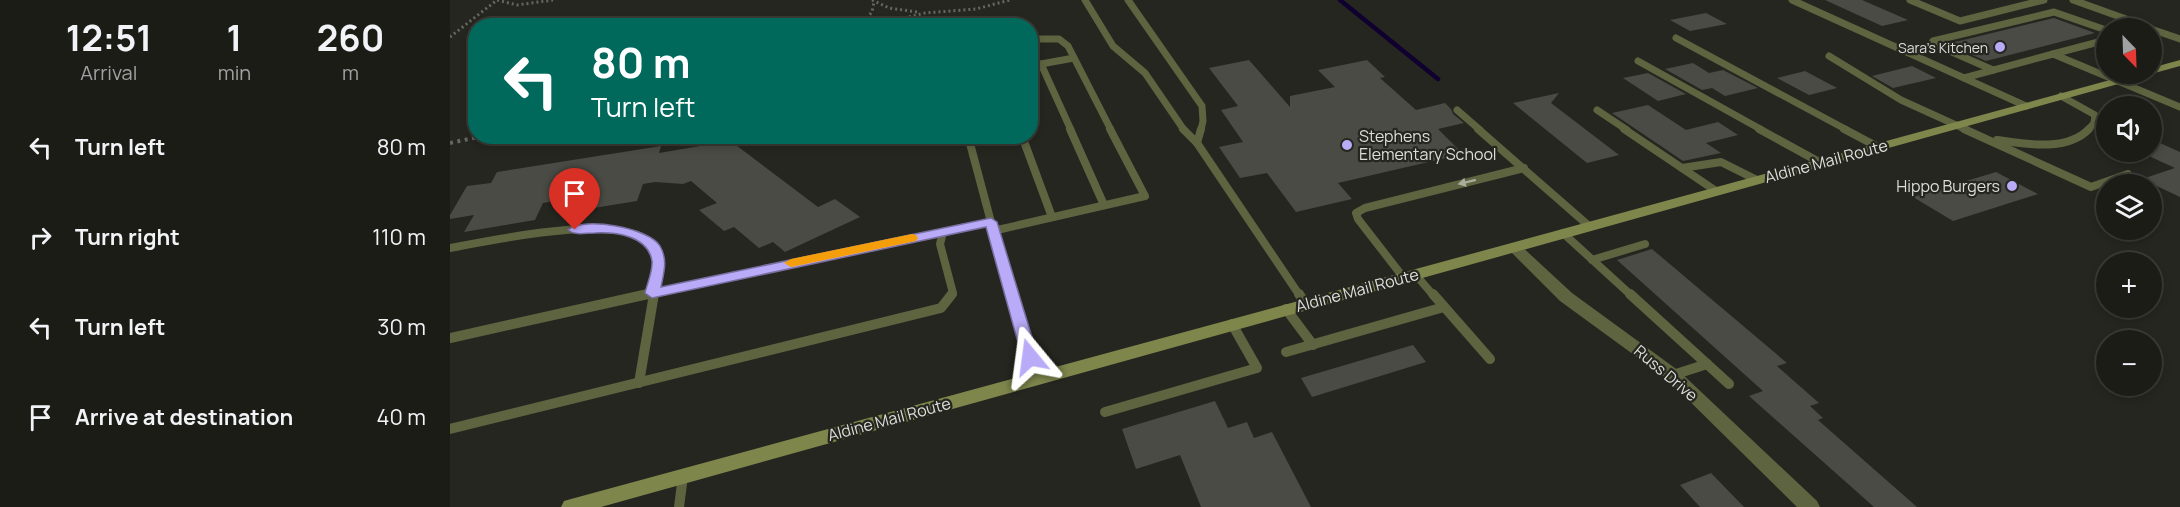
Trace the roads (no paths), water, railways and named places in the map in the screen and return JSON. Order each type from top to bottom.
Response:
[{"type":"main road","points":[[2162,68],[2180,63]]},
{"type":"main road","name":"Aldine Mail Route","points":[[571,507],[2107,84]]},
{"type":"street","name":"Russ Drive","points":[[1515,246],[1566,297],[1673,375],[1810,507]]},
{"type":"lane","points":[[1085,0],[1113,46],[1145,73],[1187,135],[1197,143],[1305,303]]},
{"type":"lane","points":[[1128,0],[1202,106],[1203,121],[1197,143]]},
{"type":"lane","points":[[1792,0],[2026,106]]},
{"type":"lane","points":[[1910,0],[1960,21],[2044,0]]},
{"type":"lane","points":[[2073,0],[2123,18]]},
{"type":"lane","points":[[1993,70],[1936,45],[1933,40],[2054,12],[2096,27]]},
{"type":"lane","points":[[2162,32],[2180,39]]},
{"type":"lane","points":[[1676,38],[1878,147]]},
{"type":"lane","points":[[450,338],[943,232],[1052,217],[1145,196],[1068,46],[1059,39],[1038,39]]},
{"type":"lane","points":[[1964,78],[2096,43]]},
{"type":"lane","points":[[2053,54],[2096,72]]},
{"type":"lane","points":[[1829,56],[1901,100],[2091,187],[2096,185]]},
{"type":"lane","points":[[1038,65],[1074,58]]},
{"type":"lane","points":[[1638,61],[1821,163]]},
{"type":"lane","points":[[1041,64],[1104,205]]},
{"type":"lane","points":[[2125,84],[2180,106]]},
{"type":"lane","points":[[1990,140],[2043,143],[2081,136],[2094,123],[2095,115],[2061,96]]},
{"type":"lane","points":[[1457,110],[1589,226]]},
{"type":"lane","points":[[1597,110],[1716,192]]},
{"type":"lane","points":[[970,144],[1036,378]]},
{"type":"lane","points":[[1025,144],[1052,217]]},
{"type":"lane","points":[[1682,168],[1718,159],[1757,180]]},
{"type":"lane","points":[[1490,359],[1444,307],[1409,275],[1358,219],[1356,213],[1365,207],[1524,168]]},
{"type":"lane","points":[[450,248],[559,231],[608,228],[639,235],[653,246],[659,263],[652,293],[639,383]]},
{"type":"lane","points":[[450,429],[941,308],[953,293],[940,243],[943,232]]},
{"type":"lane","points":[[1563,233],[1729,384]]},
{"type":"lane","points":[[1592,260],[1645,244]]},
{"type":"lane","points":[[1286,352],[1444,307]]},
{"type":"lane","points":[[1286,309],[1313,345]]},
{"type":"lane","points":[[1105,412],[1257,368],[1232,324]]},
{"type":"lane","points":[[1673,375],[1707,364]]},
{"type":"lane","points":[[679,507],[683,476]]},
{"type":"waterway","points":[[1340,0],[1438,79]]},
{"type":"place","name":"Sara's Kitchen","points":[[2000,47]]},
{"type":"place","name":"Stephens Elementary School","points":[[1347,145]]},
{"type":"place","name":"Hippo Burgers","points":[[2012,186]]}]
